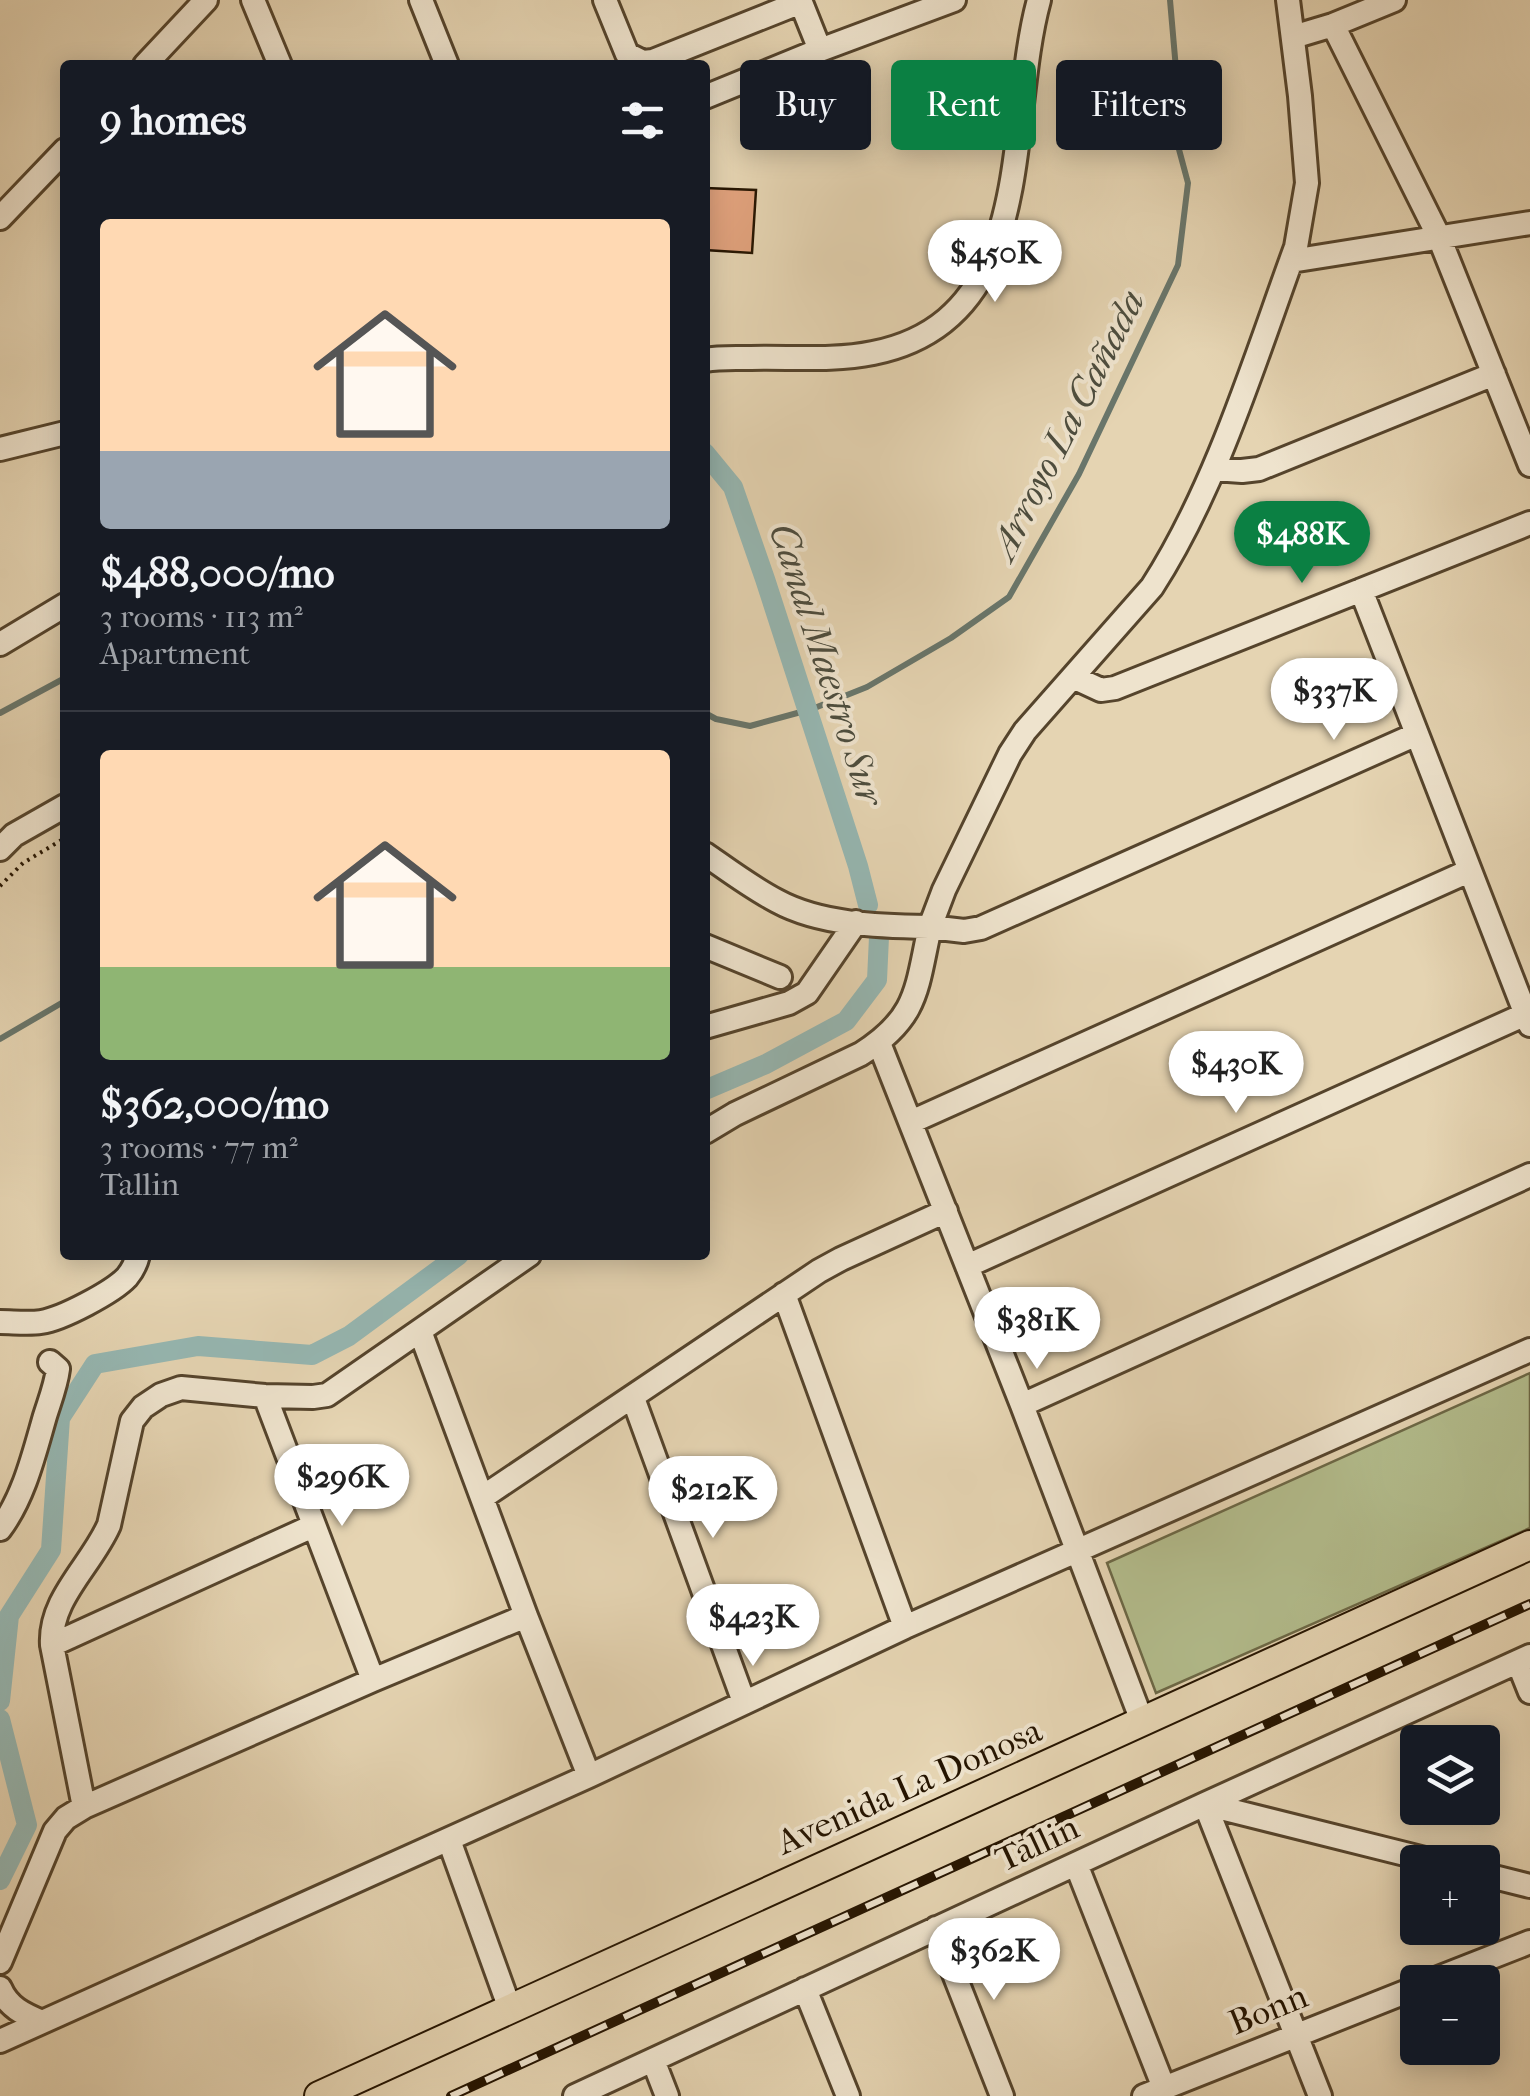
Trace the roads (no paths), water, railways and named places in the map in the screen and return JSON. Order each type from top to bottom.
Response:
[{"type":"main road","name":"Avenida La Donosa","points":[[318,2096],[1530,1545]]},
{"type":"street","points":[[150,60],[206,0]]},
{"type":"street","points":[[253,0],[278,60]]},
{"type":"street","points":[[421,0],[445,60]]},
{"type":"street","points":[[605,0],[627,54],[639,60]]},
{"type":"street","points":[[710,95],[954,0]]},
{"type":"street","points":[[710,360],[875,352],[933,330],[961,307],[981,280],[1010,200],[1039,0]]},
{"type":"street","points":[[710,1129],[879,1043],[907,1013],[944,890],[1010,754],[1025,731],[1152,588],[1164,568],[1214,468],[1291,261],[1304,212],[1308,183],[1288,0]]},
{"type":"street","points":[[1293,36],[1334,25],[1394,0]]},
{"type":"street","points":[[656,60],[801,1],[820,50]]},
{"type":"street","points":[[1334,25],[1439,236],[1530,466]]},
{"type":"street","points":[[0,218],[60,155]]},
{"type":"street","points":[[1291,261],[1530,222]]},
{"type":"street","points":[[1214,468],[1242,472],[1259,469],[1494,374]]},
{"type":"street","points":[[0,449],[60,434]]},
{"type":"street","points":[[1073,677],[1100,690],[1116,688],[1530,523]]},
{"type":"street","points":[[967,1266],[1528,1020],[1362,590]]},
{"type":"street","points":[[0,644],[60,609]]},
{"type":"street","points":[[710,857],[778,902],[802,912],[856,922],[964,931],[981,928],[1417,734]]},
{"type":"street","points":[[0,849],[14,835],[60,809]]},
{"type":"street","points":[[910,1122],[1470,871]]},
{"type":"street","points":[[710,1026],[808,994],[856,922]]},
{"type":"street","points":[[710,948],[780,977]]},
{"type":"street","points":[[879,1043],[1142,1721]]},
{"type":"street","points":[[1022,1405],[1530,1176]]},
{"type":"street","points":[[483,1497],[841,1258],[946,1211]]},
{"type":"street","points":[[0,1322],[39,1323],[52,1319],[104,1294],[127,1277],[137,1260]]},
{"type":"street","points":[[84,1807],[51,1632],[55,1616],[102,1540],[132,1421],[143,1406],[181,1388],[265,1396],[326,1395],[522,1260]]},
{"type":"street","points":[[784,1294],[905,1628]]},
{"type":"street","points":[[420,1331],[589,1776]]},
{"type":"street","points":[[0,2041],[449,1840],[905,1628],[1530,1350]]},
{"type":"street","points":[[0,1529],[16,1502],[57,1380],[58,1369],[50,1362]]},
{"type":"street","points":[[265,1396],[372,1680]]},
{"type":"street","points":[[633,1398],[744,1702]]},
{"type":"street","points":[[52,1646],[313,1526]]},
{"type":"street","points":[[0,1962],[46,1848],[66,1818],[372,1680],[526,1616]]},
{"type":"street","points":[[1524,1659],[1530,1692]]},
{"type":"street","name":"Tallin","points":[[575,2096],[1524,1659]]},
{"type":"street","points":[[1205,1804],[1400,1853]]},
{"type":"street","points":[[1205,1804],[1320,2096]]},
{"type":"street","points":[[449,1840],[510,2008]]},
{"type":"street","points":[[1076,1864],[1154,2092]]},
{"type":"street","points":[[1500,1878],[1530,1886]]},
{"type":"street","points":[[936,1928],[1002,2096]]},
{"type":"street","points":[[1471,1965],[1530,1942]]},
{"type":"street","points":[[0,1988],[4,1998],[18,2011],[42,2022]]},
{"type":"street","points":[[805,1990],[848,2096]]},
{"type":"street","name":"Bonn","points":[[1154,2092],[1400,1993]]},
{"type":"street","points":[[652,2060],[667,2096]]},
{"type":"waterway","name":"Arroyo La Cañada","points":[[710,716],[750,726],[812,709],[867,687],[951,638],[1009,597],[1079,474],[1178,265],[1188,183],[1177,142],[1170,0]]},
{"type":"waterway","name":"Canal Maestro Sur","points":[[710,459],[733,487],[868,905]]},
{"type":"waterway","name":"Canal Maestro Sur","points":[[0,713],[60,681]]},
{"type":"waterway","name":"Canal Maestro Sur","points":[[710,1088],[766,1064],[846,1021],[877,980],[879,937]]},
{"type":"waterway","name":"Arroyo La Cañada","points":[[0,1039],[60,1004]]},
{"type":"waterway","name":"Canal Maestro Sur","points":[[0,1701],[9,1616],[51,1550],[60,1418],[95,1364],[198,1346],[312,1355],[349,1336],[452,1260]]},
{"type":"waterway","name":"Canal Maestro Sur","points":[[0,1719],[27,1825],[0,1880]]},
{"type":"railway","points":[[451,2096],[1530,1604]]}]
